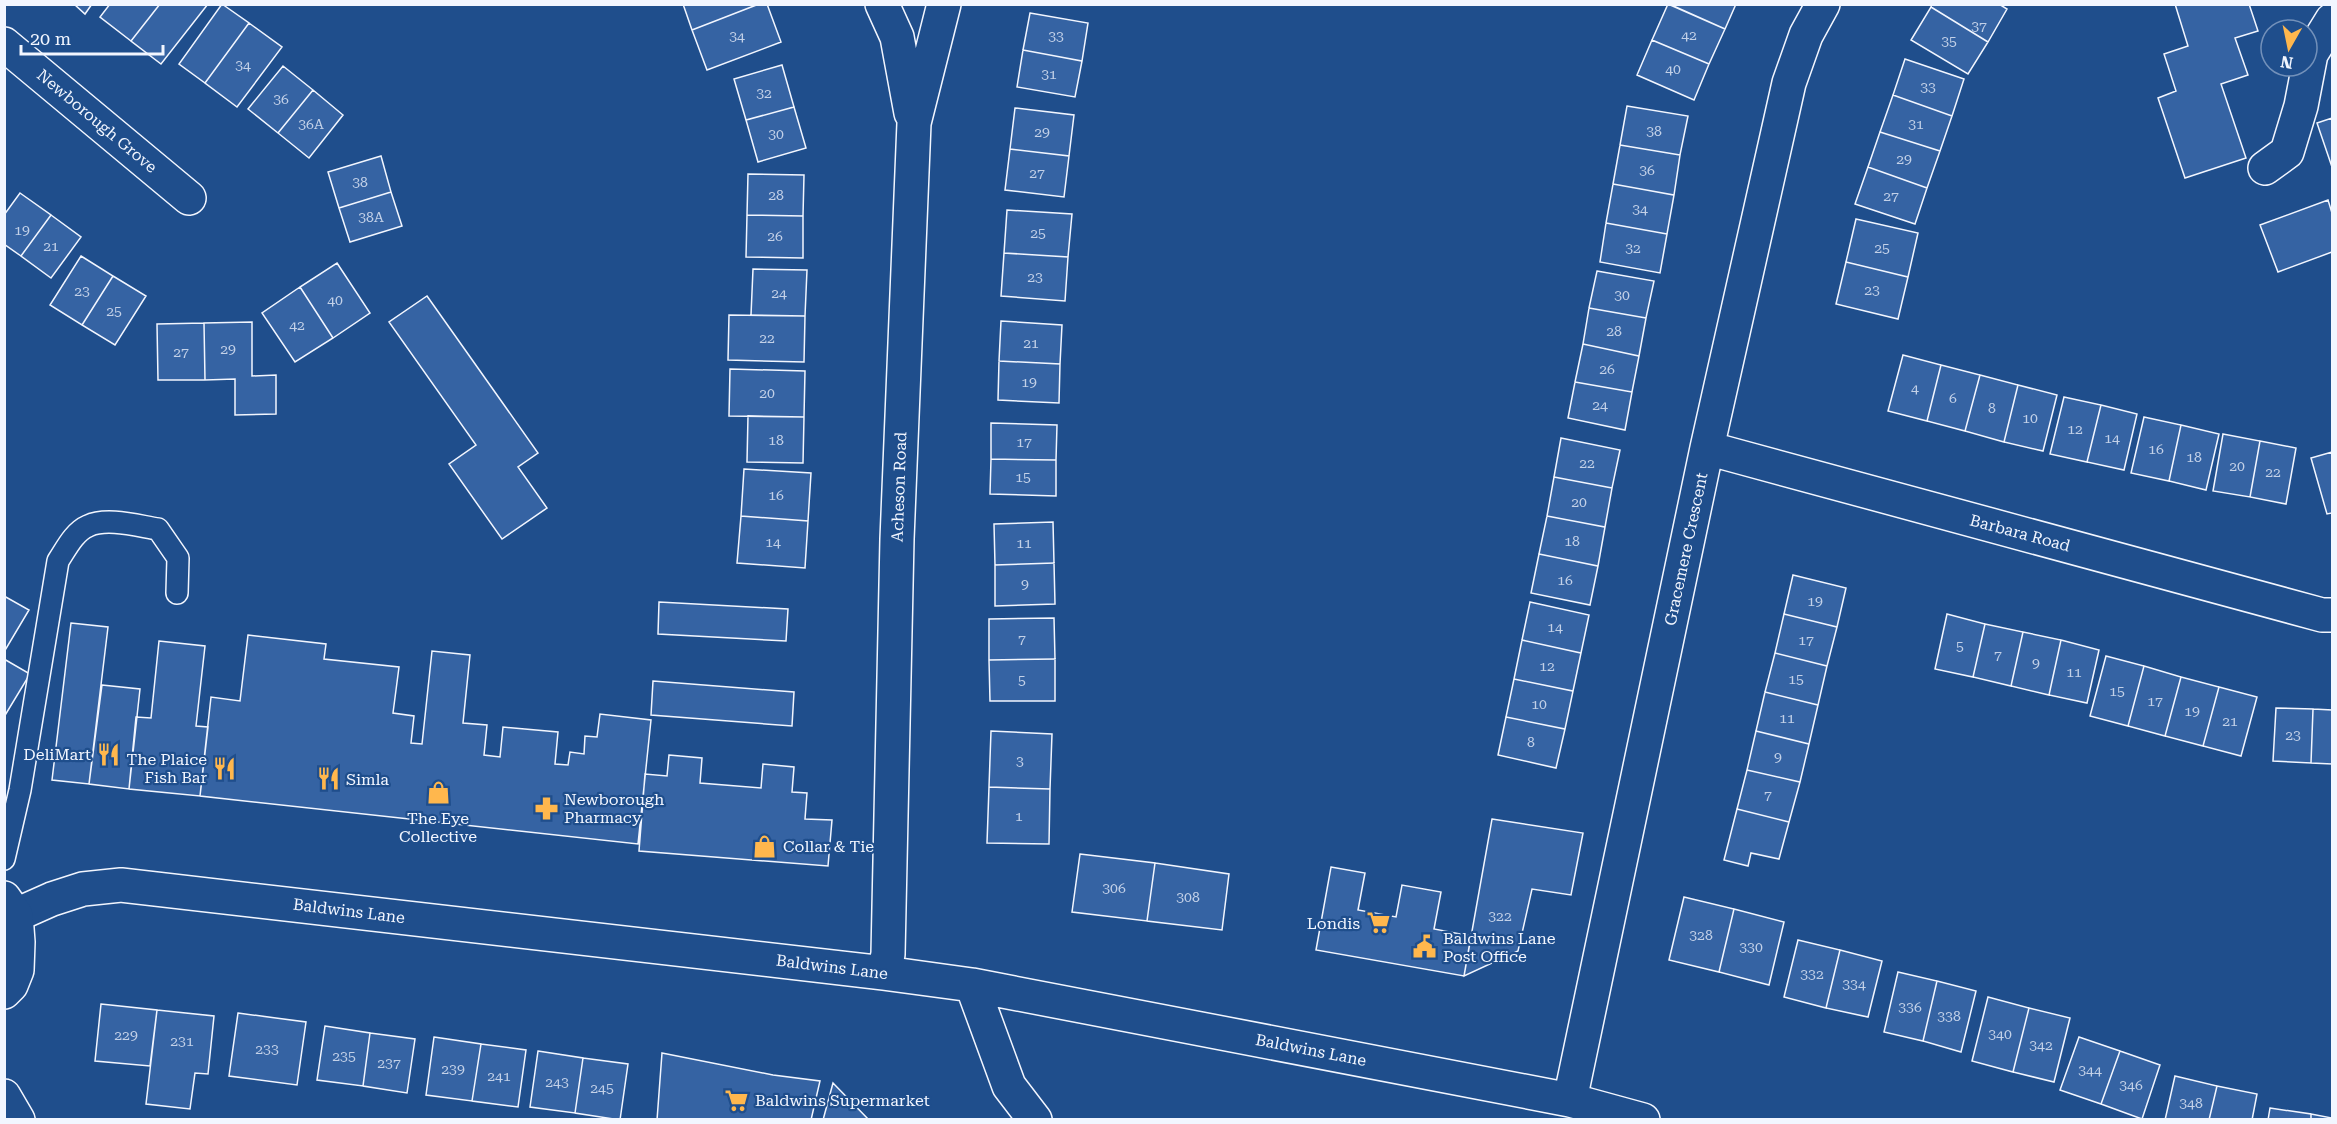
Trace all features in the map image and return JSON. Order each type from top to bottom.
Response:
[{"type":"street","points":[[882,4],[897,37],[914,123]]},
{"type":"street","name":"Acheson Road","points":[[884,973],[888,954],[897,539],[914,123],[944,4]]},
{"type":"street","name":"Gracemere Crescent","points":[[1570,1101],[1707,448],[1789,82],[1806,35],[1823,4]]},
{"type":"street","points":[[2265,168],[2287,152],[2301,106],[2311,54],[2332,20]]},
{"type":"street","name":"Newborough Grove","points":[[4,44],[189,198]]},
{"type":"street","name":"Barbara Road","points":[[1707,448],[2310,612],[2332,615]]},
{"type":"street","name":"Baldwins Lane","points":[[10,906],[51,899],[83,889],[121,885],[884,973],[972,985],[1570,1101],[1643,1119]]},
{"type":"street","points":[[4,992],[11,985],[17,970],[18,942],[10,906]]},
{"type":"street","points":[[972,985],[1009,1086],[1035,1119]]},
{"type":"street","points":[[4,1096],[18,1119]]},
{"type":"lane","points":[[4,859],[22,778],[58,561],[71,541],[88,526],[116,522],[158,530],[178,558],[177,593]]},
{"type":"building","points":[[74,4],[92,4],[85,14]]},
{"type":"building","points":[[110,4],[160,4],[131,41],[100,17]]},
{"type":"building","points":[[160,4],[208,4],[161,64],[131,41]]},
{"type":"building","points":[[222,4],[249,23],[205,83],[179,64]]},
{"type":"building","points":[[683,4],[759,4],[692,30]]},
{"type":"building","points":[[759,4],[767,4],[781,42],[707,70],[692,30]]},
{"type":"building","points":[[1668,4],[1725,29],[1709,64],[1652,40]]},
{"type":"building","points":[[1669,4],[1736,4],[1725,29]]},
{"type":"building","points":[[1932,4],[1999,4],[2007,9],[1988,42],[1931,7]]},
{"type":"building","points":[[2175,4],[2249,4],[2258,31],[2235,38],[2248,75],[2221,84],[2246,158],[2185,178],[2158,98],[2176,91],[2164,54],[2188,46]]},
{"type":"building","points":[[1931,7],[1988,42],[1968,74],[1911,40]]},
{"type":"building","points":[[1030,13],[1088,23],[1082,61],[1023,50]]},
{"type":"building","points":[[249,23],[282,47],[237,107],[205,83]]},
{"type":"building","points":[[1652,40],[1709,64],[1694,100],[1637,75]]},
{"type":"building","points":[[1023,50],[1082,61],[1075,97],[1017,87]]},
{"type":"building","points":[[1905,59],[1964,79],[1952,116],[1893,95]]},
{"type":"building","points":[[782,65],[794,107],[746,120],[734,79]]},
{"type":"building","points":[[283,66],[313,90],[278,133],[248,109]]},
{"type":"building","points":[[313,90],[343,115],[309,158],[278,133]]},
{"type":"building","points":[[1893,95],[1952,116],[1940,151],[1880,132]]},
{"type":"building","points":[[1627,106],[1688,116],[1680,155],[1620,145]]},
{"type":"building","points":[[794,107],[806,148],[758,162],[746,120]]},
{"type":"building","points":[[1015,108],[1074,115],[1069,156],[1010,149]]},
{"type":"building","points":[[2332,118],[2332,167],[2317,123]]},
{"type":"building","points":[[1880,132],[1940,151],[1927,188],[1868,167]]},
{"type":"building","points":[[1620,145],[1680,155],[1674,195],[1613,184]]},
{"type":"building","points":[[1010,149],[1069,156],[1064,197],[1005,190]]},
{"type":"building","points":[[381,156],[391,192],[339,208],[328,172]]},
{"type":"building","points":[[1868,167],[1927,188],[1915,224],[1855,204]]},
{"type":"building","points":[[748,174],[804,175],[803,216],[747,215]]},
{"type":"building","points":[[1613,184],[1674,195],[1667,234],[1606,223]]},
{"type":"building","points":[[391,192],[402,226],[350,242],[339,208]]},
{"type":"building","points":[[20,193],[51,215],[21,256],[4,244],[4,215]]},
{"type":"building","points":[[2328,200],[2332,213],[2332,252],[2278,272],[2260,225]]},
{"type":"building","points":[[1007,210],[1072,214],[1068,257],[1004,253]]},
{"type":"building","points":[[51,215],[81,237],[51,278],[21,256]]},
{"type":"building","points":[[747,215],[803,216],[803,258],[746,257]]},
{"type":"building","points":[[1856,219],[1918,233],[1908,277],[1846,262]]},
{"type":"building","points":[[1606,223],[1667,234],[1660,273],[1600,262]]},
{"type":"building","points":[[1004,253],[1068,257],[1065,301],[1001,296]]},
{"type":"building","points":[[81,256],[113,276],[82,325],[50,305]]},
{"type":"building","points":[[1846,262],[1908,277],[1898,319],[1836,304]]},
{"type":"building","points":[[337,263],[370,313],[333,338],[300,287]]},
{"type":"building","points":[[753,269],[807,270],[805,316],[751,315]]},
{"type":"building","points":[[1597,271],[1654,281],[1646,318],[1589,308]]},
{"type":"building","points":[[113,276],[146,296],[115,345],[82,325]]},
{"type":"building","points":[[300,287],[333,338],[295,362],[262,313]]},
{"type":"building","points":[[427,296],[538,453],[518,467],[547,508],[502,539],[449,464],[476,445],[389,322]]},
{"type":"building","points":[[1589,308],[1646,318],[1639,356],[1583,344]]},
{"type":"building","points":[[729,315],[805,316],[804,362],[728,360]]},
{"type":"building","points":[[1001,321],[1062,325],[1060,364],[999,361]]},
{"type":"building","points":[[252,322],[252,376],[276,375],[276,414],[235,415],[235,379],[205,380],[204,323]]},
{"type":"building","points":[[204,323],[205,380],[158,380],[157,324]]},
{"type":"building","points":[[1583,344],[1639,356],[1632,392],[1575,382]]},
{"type":"building","points":[[1903,355],[1941,365],[1927,421],[1888,411]]},
{"type":"building","points":[[999,361],[1060,364],[1059,403],[998,400]]},
{"type":"building","points":[[1941,365],[1980,375],[1965,431],[1927,421]]},
{"type":"building","points":[[730,369],[805,371],[804,417],[729,416]]},
{"type":"building","points":[[1980,375],[2018,385],[2004,442],[1965,431]]},
{"type":"building","points":[[1575,382],[1632,392],[1625,430],[1568,418]]},
{"type":"building","points":[[2018,385],[2057,395],[2043,451],[2004,442]]},
{"type":"building","points":[[2064,397],[2101,405],[2087,462],[2050,454]]},
{"type":"building","points":[[2101,405],[2137,414],[2124,470],[2087,462]]},
{"type":"building","points":[[748,416],[804,417],[803,463],[747,462]]},
{"type":"building","points":[[2144,417],[2181,425],[2169,481],[2131,473]]},
{"type":"building","points":[[991,423],[1057,425],[1056,460],[991,459]]},
{"type":"building","points":[[2181,425],[2219,434],[2206,490],[2169,481]]},
{"type":"building","points":[[2223,434],[2260,441],[2250,497],[2213,491]]},
{"type":"building","points":[[1561,438],[1620,450],[1612,488],[1554,477]]},
{"type":"building","points":[[2260,441],[2296,448],[2286,504],[2250,497]]},
{"type":"building","points":[[2332,452],[2332,513],[2327,514],[2311,458]]},
{"type":"building","points":[[991,459],[1056,460],[1056,496],[990,494]]},
{"type":"building","points":[[744,469],[811,473],[808,521],[741,516]]},
{"type":"building","points":[[1554,477],[1612,488],[1605,527],[1547,516]]},
{"type":"building","points":[[741,516],[808,521],[805,568],[737,563]]},
{"type":"building","points":[[1547,516],[1605,527],[1598,566],[1539,554]]},
{"type":"building","points":[[1053,522],[1054,563],[995,565],[994,524]]},
{"type":"building","points":[[1539,554],[1598,566],[1590,605],[1531,593]]},
{"type":"building","points":[[1054,563],[1055,604],[995,606],[995,565]]},
{"type":"building","points":[[1793,575],[1846,588],[1837,627],[1784,614]]},
{"type":"building","points":[[4,596],[29,610],[4,652]]},
{"type":"building","points":[[659,602],[788,609],[786,641],[658,634]]},
{"type":"building","points":[[1530,602],[1589,615],[1581,653],[1522,640]]},
{"type":"building","points":[[1784,614],[1837,627],[1827,666],[1775,653]]},
{"type":"building","points":[[1947,614],[1985,624],[1973,677],[1935,669]]},
{"type":"building","points":[[1054,618],[1055,659],[989,660],[989,619]]},
{"type":"building","points":[[71,623],[108,627],[89,784],[52,780]]},
{"type":"building","points":[[1985,624],[2023,632],[2011,686],[1973,677]]},
{"type":"building","points":[[2023,632],[2061,640],[2049,695],[2011,686]]},
{"type":"building","points":[[248,635],[326,644],[324,659],[399,667],[393,713],[414,716],[411,743],[422,744],[432,651],[470,655],[463,723],[487,725],[484,755],[500,757],[503,727],[558,732],[555,764],[568,765],[570,752],[584,754],[585,736],[597,737],[600,714],[651,720],[638,844],[200,796],[211,697],[240,701]]},
{"type":"building","points":[[1522,640],[1581,653],[1573,691],[1514,679]]},
{"type":"building","points":[[2061,640],[2099,650],[2087,703],[2049,695]]},
{"type":"building","points":[[159,641],[205,646],[196,726],[208,727],[200,796],[129,789],[136,717],[151,718]]},
{"type":"building","points":[[1775,653],[1827,666],[1818,705],[1765,692]]},
{"type":"building","points":[[2106,656],[2144,666],[2128,726],[2090,716]]},
{"type":"building","points":[[4,659],[30,674],[4,717]]},
{"type":"building","points":[[1055,659],[1055,701],[990,701],[989,660]]},
{"type":"building","points":[[2144,666],[2181,677],[2165,736],[2128,726]]},
{"type":"building","points":[[2181,677],[2219,687],[2203,746],[2165,736]]},
{"type":"building","points":[[1514,679],[1573,691],[1565,729],[1506,717]]},
{"type":"building","points":[[653,681],[794,692],[792,726],[651,715]]},
{"type":"building","points":[[102,685],[140,689],[129,789],[89,784]]},
{"type":"building","points":[[2219,687],[2257,697],[2241,756],[2203,746]]},
{"type":"building","points":[[1765,692],[1818,705],[1809,744],[1756,731]]},
{"type":"building","points":[[2276,708],[2313,709],[2311,763],[2273,761]]},
{"type":"building","points":[[2313,709],[2332,710],[2332,764],[2311,763]]},
{"type":"building","points":[[1506,717],[1565,729],[1556,768],[1498,755]]},
{"type":"building","points":[[991,731],[1052,734],[1050,789],[989,787]]},
{"type":"building","points":[[1756,731],[1809,744],[1800,782],[1747,770]]},
{"type":"building","points":[[669,755],[702,758],[700,783],[761,788],[763,764],[794,767],[792,792],[807,793],[805,819],[832,820],[828,866],[639,851],[645,774],[667,776]]},
{"type":"building","points":[[1747,770],[1800,782],[1789,822],[1737,809]]},
{"type":"building","points":[[989,787],[1050,789],[1049,844],[987,843]]},
{"type":"building","points":[[1737,809],[1789,822],[1779,859],[1751,853],[1748,866],[1724,860]]},
{"type":"building","points":[[1492,819],[1583,833],[1571,895],[1532,889],[1518,951],[1464,976]]},
{"type":"building","points":[[1080,854],[1155,863],[1147,921],[1072,912]]},
{"type":"building","points":[[1155,863],[1229,874],[1222,930],[1147,921]]},
{"type":"building","name":"Londis","points":[[1331,867],[1365,873],[1358,910],[1396,917],[1402,885],[1441,892],[1434,929],[1471,936],[1464,976],[1316,950]]},
{"type":"building","points":[[1684,897],[1734,909],[1719,972],[1669,960]]},
{"type":"building","points":[[1734,909],[1784,922],[1769,985],[1719,972]]},
{"type":"building","points":[[1798,940],[1840,950],[1826,1008],[1784,997]]},
{"type":"building","points":[[1840,950],[1882,961],[1868,1017],[1826,1008]]},
{"type":"building","points":[[1898,972],[1937,981],[1923,1041],[1884,1032]]},
{"type":"building","points":[[1937,981],[1976,991],[1961,1052],[1923,1041]]},
{"type":"building","points":[[1988,997],[2029,1008],[2013,1072],[1972,1061]]},
{"type":"building","points":[[101,1004],[157,1010],[150,1066],[95,1061]]},
{"type":"building","points":[[2029,1008],[2070,1018],[2054,1082],[2013,1072]]},
{"type":"building","points":[[157,1010],[214,1016],[208,1074],[195,1073],[190,1109],[146,1104]]},
{"type":"building","points":[[238,1013],[306,1022],[297,1085],[229,1076]]},
{"type":"building","points":[[325,1026],[370,1033],[363,1086],[317,1080]]},
{"type":"building","points":[[370,1033],[415,1039],[407,1093],[363,1086]]},
{"type":"building","points":[[434,1037],[481,1044],[472,1101],[426,1095]]},
{"type":"building","points":[[2079,1037],[2120,1051],[2101,1104],[2060,1090]]},
{"type":"building","points":[[481,1044],[526,1050],[518,1107],[472,1101]]},
{"type":"building","points":[[538,1051],[583,1058],[575,1113],[530,1107]]},
{"type":"building","points":[[2120,1051],[2160,1065],[2142,1119],[2101,1104]]},
{"type":"building","name":"Baldwins Supermarket","points":[[662,1053],[773,1075],[820,1081],[811,1120],[657,1120]]},
{"type":"building","points":[[583,1058],[628,1064],[620,1120],[575,1113]]},
{"type":"building","points":[[2175,1076],[2217,1086],[2209,1120],[2165,1120]]},
{"type":"building","points":[[833,1083],[869,1120],[823,1120]]},
{"type":"building","points":[[2217,1086],[2257,1094],[2252,1120],[2209,1120]]},
{"type":"building","points":[[2270,1108],[2311,1114],[2311,1120],[2268,1120]]},
{"type":"building","points":[[2311,1114],[2332,1118],[2332,1120],[2311,1120]]},
{"type":"place","name":"DeliMart","points":[[109,754]]},
{"type":"place","name":"The Plaice Fish Bar","points":[[225,768]]},
{"type":"place","name":"Simla","points":[[328,779]]},
{"type":"place","name":"The Eye Collective","points":[[438,793]]},
{"type":"place","name":"Newborough Pharmacy","points":[[546,808]]},
{"type":"place","name":"Collar & Tie","points":[[765,846]]},
{"type":"place","name":"Londis","points":[[1378,923]]},
{"type":"place","name":"Baldwins Lane Post Office","points":[[1425,947]]},
{"type":"place","name":"Baldwins Supermarket","points":[[737,1100]]}]
